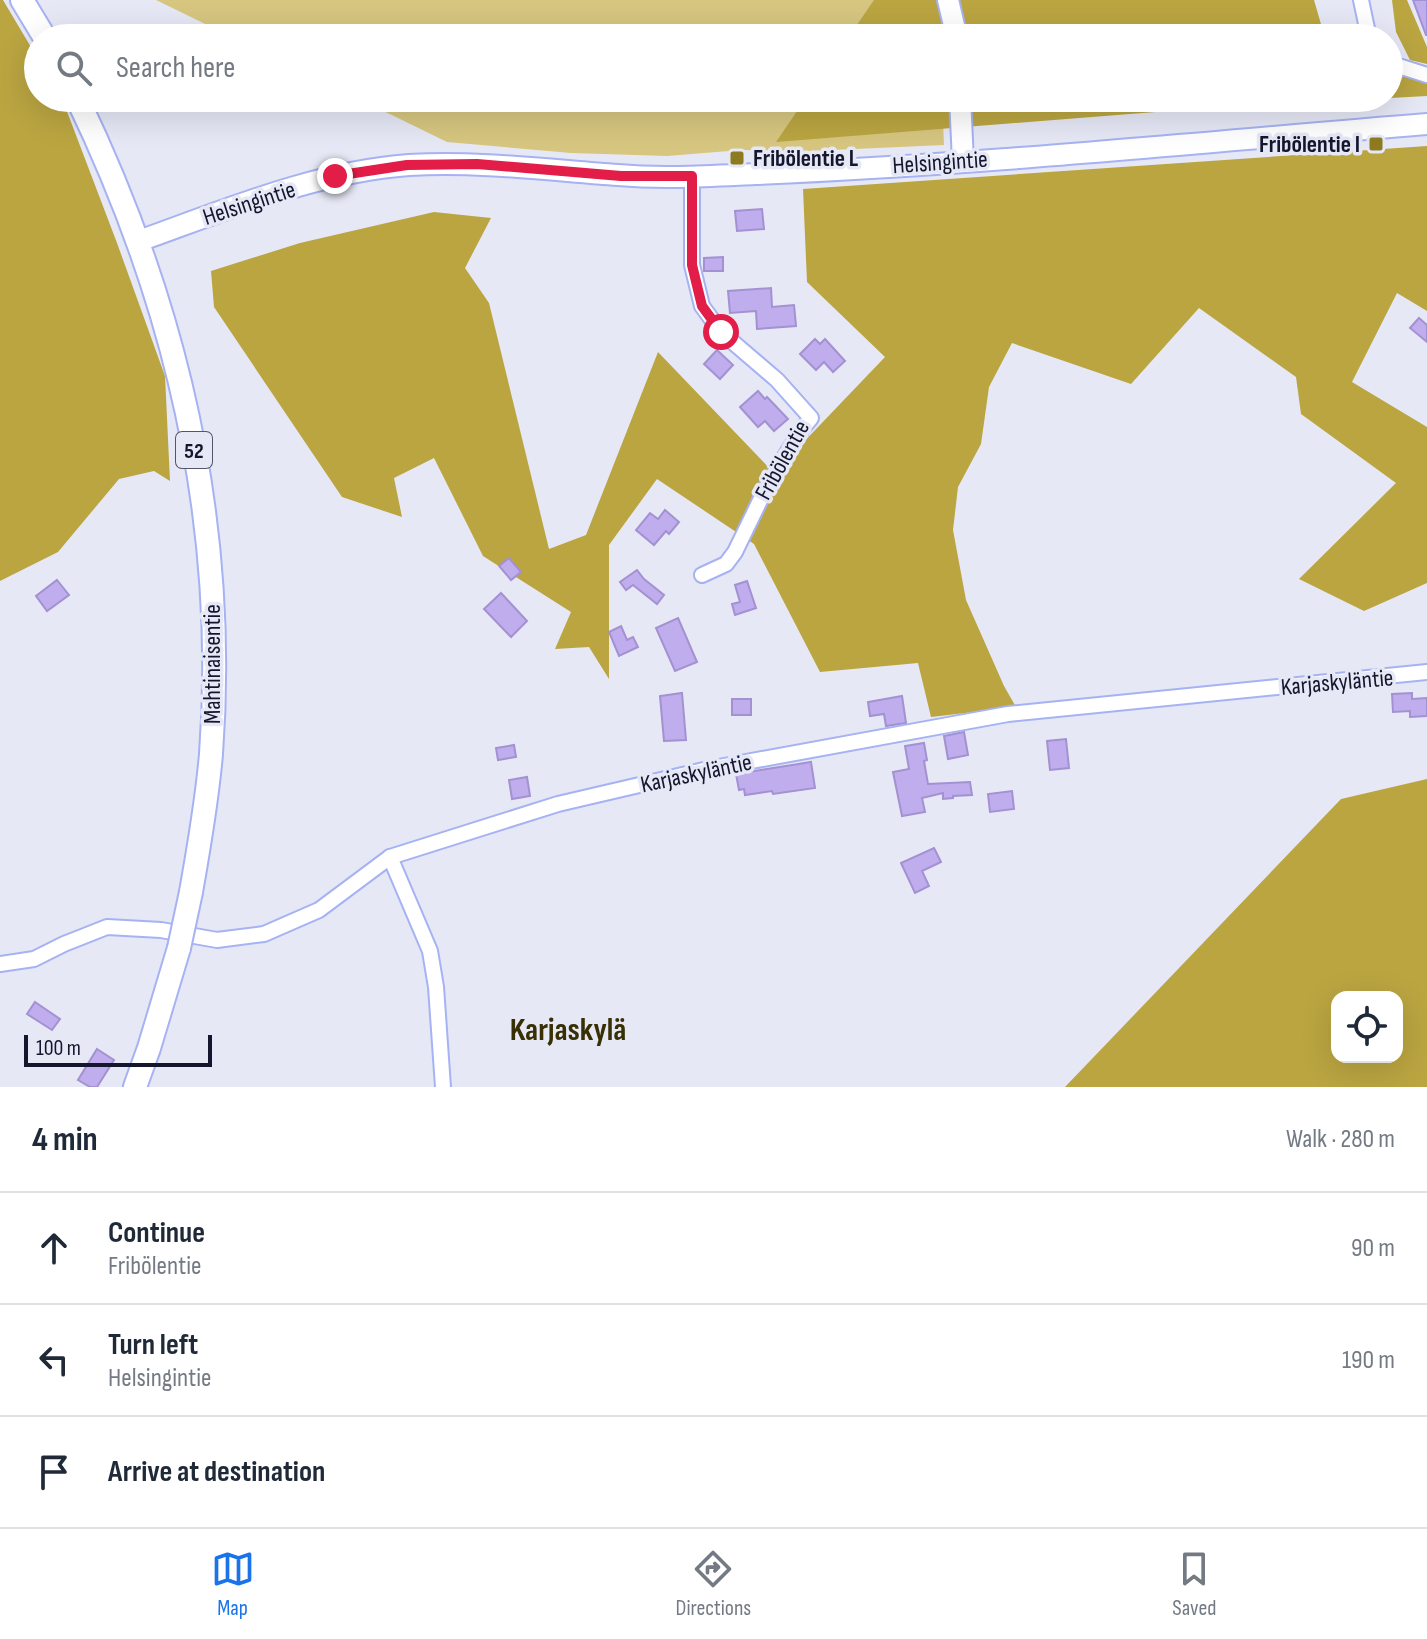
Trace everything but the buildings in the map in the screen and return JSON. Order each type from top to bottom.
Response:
[{"type":"main road","points":[[22,0],[37,24]]},
{"type":"main road","points":[[948,0],[954,24]]},
{"type":"main road","name":"52","points":[[84,112],[139,241]]},
{"type":"main road","points":[[961,112],[963,161]]},
{"type":"main road","name":"Helsingintie","points":[[139,241],[294,187],[335,176],[407,165],[477,164],[621,176],[757,174],[1427,124]]},
{"type":"main road","name":"Mahtinaisentie","points":[[135,1087],[179,948],[191,892],[211,756],[215,665],[212,583],[204,506],[191,429],[173,351],[139,241]]},
{"type":"street","points":[[1361,0],[1366,24]]},
{"type":"street","points":[[1403,67],[1427,75]]},
{"type":"street","name":"Fribölentie","points":[[692,176],[692,265],[702,306],[721,332],[777,380],[811,418],[769,482],[735,552],[726,564],[702,575]]},
{"type":"street","name":"Karjaskyläntie","points":[[0,964],[34,959],[107,927],[161,930],[217,940],[264,934],[319,910],[390,857],[558,804],[708,769],[1008,714],[1427,672]]},
{"type":"street","points":[[390,857],[430,951],[436,987],[443,1087]]},
{"type":"shaded area","points":[[0,0],[3,0],[24,35],[24,112],[67,112],[165,376],[170,481],[154,471],[119,479],[58,552],[0,581]]},
{"type":"shaded area","points":[[156,0],[933,0],[937,24],[205,24]]},
{"type":"shaded area","points":[[874,0],[1314,0],[1321,24],[858,24]]},
{"type":"shaded area","points":[[1392,0],[1407,0],[1427,47],[1427,64],[1410,60],[1403,46],[1403,24],[1395,24]]},
{"type":"shaded area","points":[[1403,77],[1427,81],[1427,96],[1403,97]]},
{"type":"shaded area","points":[[386,112],[943,112],[944,145],[810,151],[741,150],[667,156],[571,153],[447,142]]},
{"type":"shaded area","points":[[796,112],[1155,112],[776,142]]},
{"type":"shaded area","points":[[1427,146],[1427,311],[1397,293],[1352,382],[1427,427],[1427,583],[1364,611],[1299,579],[1396,483],[1301,414],[1296,377],[1199,308],[1131,384],[1012,343],[989,387],[981,444],[958,487],[953,530],[966,600],[1016,707],[931,717],[918,663],[820,672],[754,544],[657,479],[609,545],[609,679],[589,647],[555,649],[571,612],[483,556],[434,458],[394,478],[402,517],[342,497],[214,307],[211,271],[300,243],[434,212],[491,218],[465,268],[489,303],[549,549],[586,535],[658,352],[774,473],[885,357],[807,282],[803,189]]},
{"type":"shaded area","points":[[1427,779],[1427,1087],[1065,1087],[1341,799]]},
{"type":"place","name":"Fribölentie I","points":[[1376,144]]},
{"type":"place","name":"Fribölentie L","points":[[737,158]]},
{"type":"district","name":"Karjaskylä","points":[[568,1029]]},
{"type":"route","points":[[335,176],[407,165],[477,164],[621,176],[692,176],[692,265],[702,306],[721,332]]}]
